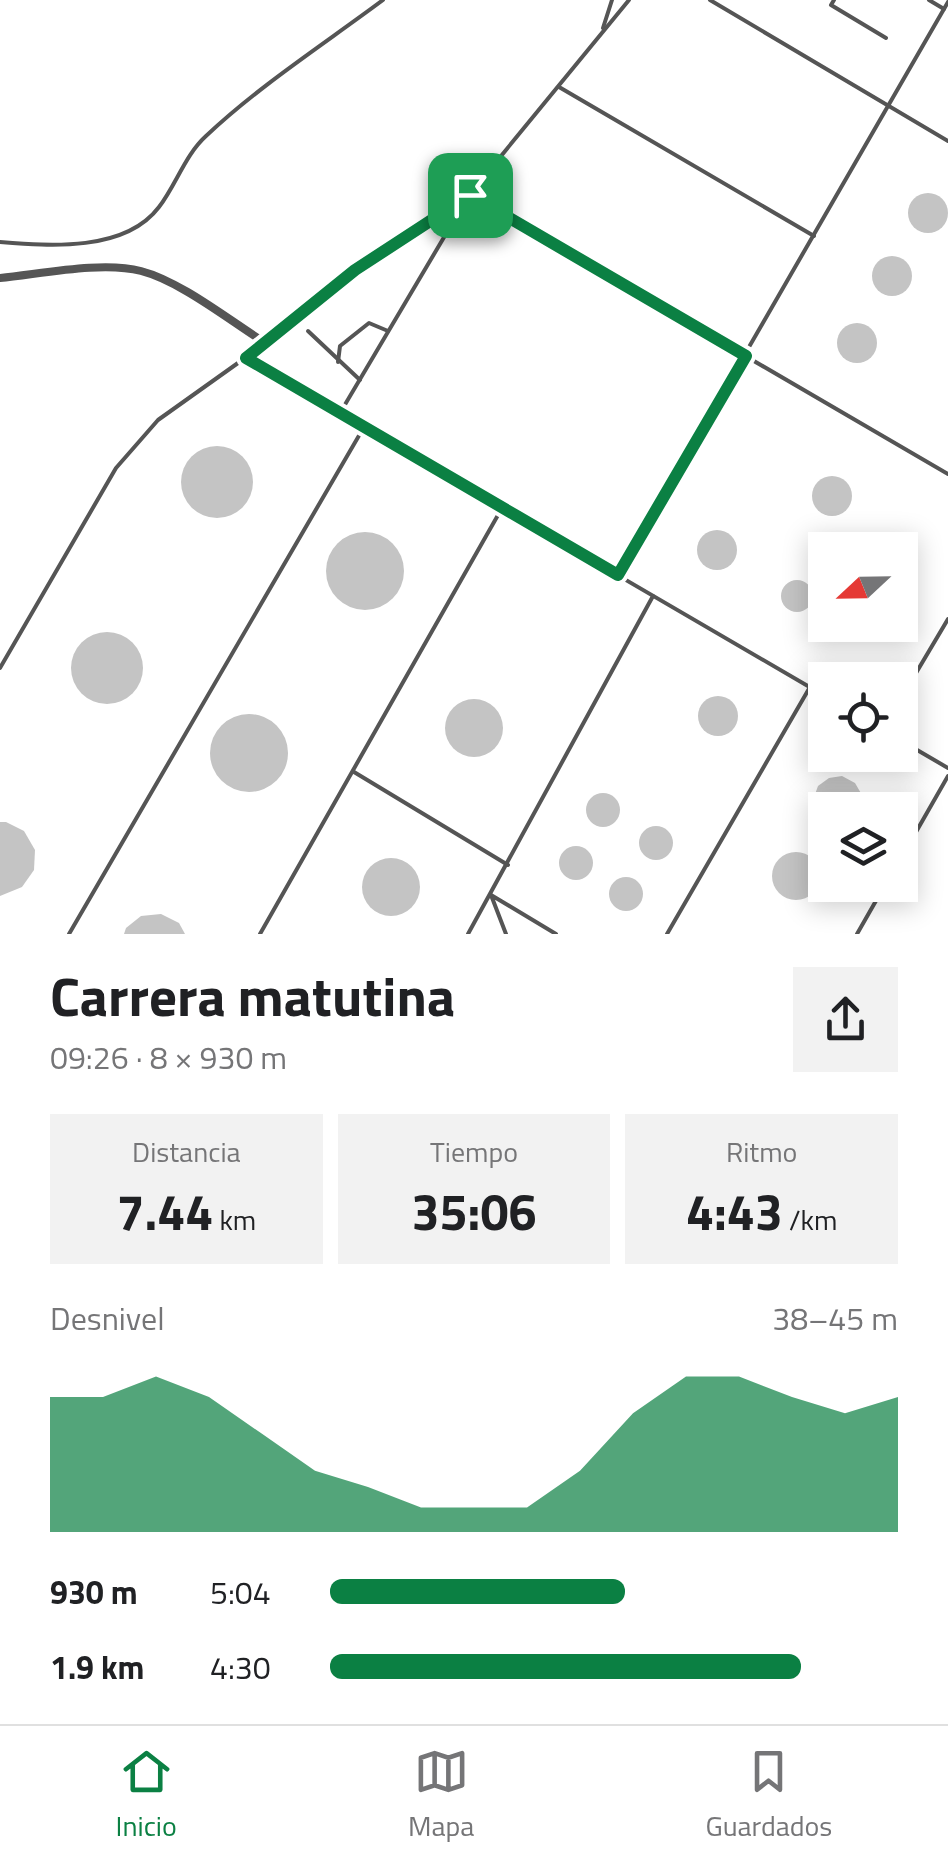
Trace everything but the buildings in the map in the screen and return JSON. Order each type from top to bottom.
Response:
[{"type":"street","points":[[0,278],[114,268],[142,271],[178,288],[264,342]]},
{"type":"lane","points":[[0,242],[76,244],[113,236],[143,223],[157,210],[204,137],[383,0]]},
{"type":"lane","points":[[602,32],[612,0]]},
{"type":"lane","points":[[340,413],[470,195],[629,0]]},
{"type":"lane","points":[[710,0],[948,141]]},
{"type":"lane","points":[[834,0],[832,5],[886,38]]},
{"type":"lane","points":[[929,0],[944,9]]},
{"type":"lane","points":[[618,575],[948,2]]},
{"type":"lane","points":[[557,86],[814,236]]},
{"type":"lane","points":[[0,668],[116,468],[137,440],[355,270],[470,195]]},
{"type":"lane","points":[[470,195],[948,474]]},
{"type":"lane","points":[[338,362],[340,346],[369,323],[389,331]]},
{"type":"lane","points":[[308,331],[360,380]]},
{"type":"lane","points":[[246,358],[808,687]]},
{"type":"lane","points":[[69,934],[364,427]]},
{"type":"lane","points":[[260,934],[502,508]]},
{"type":"lane","points":[[468,934],[654,596]]},
{"type":"lane","points":[[918,670],[948,619]]},
{"type":"lane","points":[[667,934],[808,691]]},
{"type":"lane","points":[[918,750],[948,768]]},
{"type":"lane","points":[[354,772],[508,864]]},
{"type":"lane","points":[[918,828],[948,776]]},
{"type":"lane","points":[[491,895],[506,934]]},
{"type":"lane","points":[[491,895],[556,934]]},
{"type":"lane","points":[[857,934],[875,902]]},
{"type":"route","points":[[470,195],[746,356],[618,575],[246,358],[355,270],[470,195]]}]
